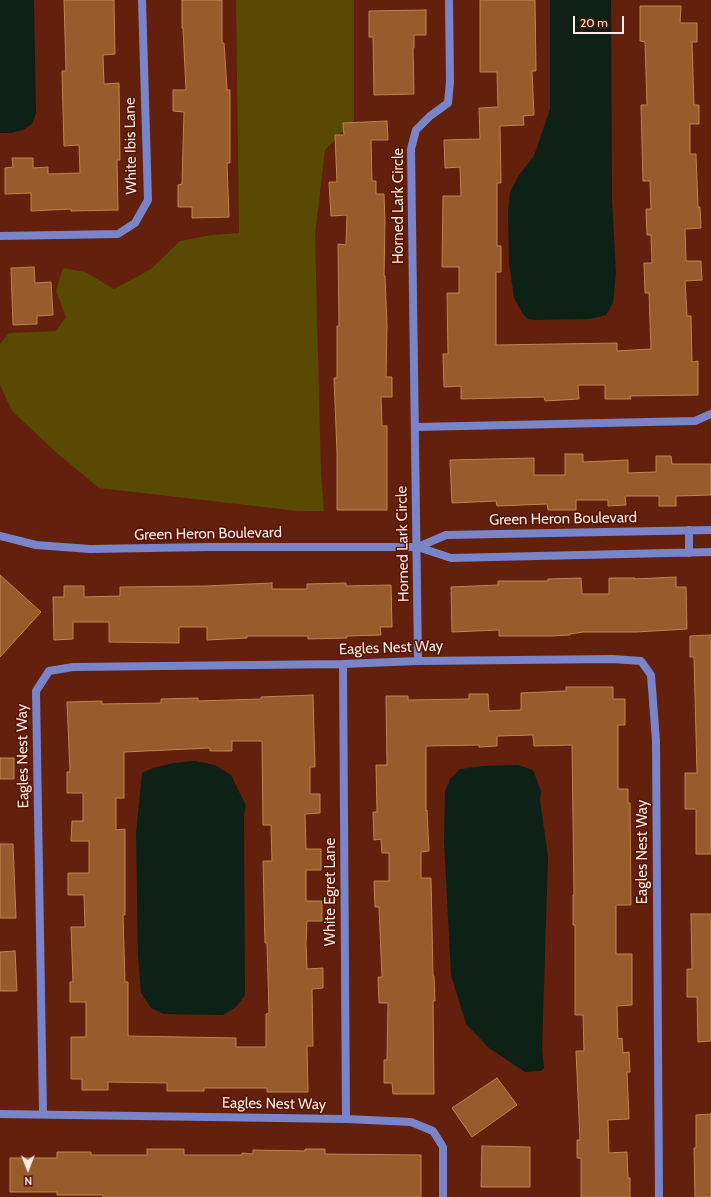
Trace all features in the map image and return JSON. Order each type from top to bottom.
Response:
[{"type":"street","name":"White Ibis Lane","points":[[0,236],[118,234],[135,224],[148,200],[142,0]]},
{"type":"street","name":"Horned Lark Circle","points":[[418,660],[418,547],[412,149],[416,130],[430,116],[448,103],[450,82],[448,0]]},
{"type":"street","points":[[416,427],[695,421],[711,414]]},
{"type":"street","points":[[689,530],[689,553]]},
{"type":"street","name":"Green Heron Boulevard","points":[[418,547],[446,535],[711,530]]},
{"type":"street","name":"Green Heron Boulevard","points":[[0,536],[36,545],[90,550],[210,547],[418,547],[451,558],[711,552]]},
{"type":"street","name":"Eagles Nest Way","points":[[43,1114],[36,691],[49,671],[72,667],[343,664],[418,660],[613,659],[641,661],[651,675],[656,741],[659,1197]]},
{"type":"street","name":"White Egret Lane","points":[[343,664],[346,1119]]},
{"type":"street","name":"Eagles Nest Way","points":[[0,1114],[346,1119],[411,1122],[433,1130],[443,1147],[443,1197]]},
{"type":"shaded area","points":[[0,0],[34,0],[36,113],[32,124],[23,130],[11,133],[0,133]]},
{"type":"shaded area","points":[[236,0],[354,0],[354,120],[325,150],[315,234],[321,474],[324,511],[298,511],[99,488],[58,454],[12,411],[0,385],[0,344],[9,333],[56,331],[66,317],[56,291],[63,268],[85,272],[114,289],[151,269],[180,241],[211,235],[239,233]]},
{"type":"shaded area","points":[[550,0],[611,0],[612,199],[616,273],[613,303],[606,315],[590,319],[528,319],[523,314],[514,298],[509,263],[508,212],[510,192],[519,175],[534,156],[550,109]]},
{"type":"shaded area","points":[[195,761],[215,765],[231,775],[246,806],[244,815],[245,995],[236,1007],[223,1015],[164,1014],[151,1008],[141,993],[138,956],[136,833],[142,773],[153,768],[173,763]]},
{"type":"shaded area","points":[[518,765],[533,770],[541,791],[540,800],[548,857],[542,1050],[544,1068],[541,1071],[525,1072],[489,1048],[466,1024],[451,975],[444,841],[445,792],[450,779],[460,769],[483,766]]},
{"type":"building","points":[[64,0],[114,0],[115,54],[103,55],[104,84],[119,83],[120,160],[117,160],[118,210],[71,211],[71,209],[31,211],[31,193],[5,194],[5,168],[13,167],[12,158],[33,158],[33,168],[48,167],[48,174],[80,173],[79,145],[64,146],[62,71],[66,71]]},
{"type":"building","points":[[182,0],[222,0],[222,43],[224,43],[227,90],[230,90],[230,163],[227,163],[229,217],[192,218],[192,207],[178,207],[178,185],[182,184],[184,112],[173,111],[173,90],[186,90],[182,28]]},
{"type":"building","points":[[480,0],[535,0],[536,71],[532,71],[534,115],[523,116],[524,125],[500,126],[501,183],[497,183],[497,246],[501,246],[501,272],[496,272],[496,345],[617,343],[617,351],[651,349],[649,293],[645,293],[644,263],[652,263],[651,235],[647,235],[646,209],[651,209],[650,181],[643,181],[641,105],[647,105],[645,42],[640,41],[640,6],[681,6],[680,23],[697,23],[697,42],[692,42],[694,105],[699,105],[699,124],[690,124],[690,154],[696,154],[698,207],[700,207],[701,228],[685,229],[686,261],[701,261],[702,280],[685,281],[687,316],[691,316],[692,362],[698,361],[698,395],[630,396],[631,399],[605,399],[605,385],[578,385],[579,399],[545,401],[544,397],[461,399],[461,386],[444,387],[443,354],[448,354],[447,293],[459,293],[459,267],[442,267],[443,196],[461,196],[460,167],[445,168],[444,140],[480,139],[479,108],[498,107],[497,72],[480,72]]},
{"type":"building","points":[[426,10],[426,35],[414,35],[414,94],[374,95],[373,37],[369,37],[369,11]]},
{"type":"building","points":[[387,121],[388,140],[371,140],[372,181],[376,181],[376,194],[384,194],[384,276],[387,326],[386,377],[392,377],[392,397],[381,397],[382,426],[387,426],[387,510],[337,510],[337,453],[334,378],[337,378],[337,326],[339,326],[338,244],[346,245],[347,215],[331,216],[329,182],[337,182],[335,135],[344,135],[343,123]]},
{"type":"building","points":[[34,267],[35,283],[51,282],[53,315],[37,316],[37,324],[13,325],[11,268]]},
{"type":"building","points":[[565,454],[583,454],[583,462],[628,460],[628,473],[656,472],[656,456],[671,456],[672,464],[711,464],[711,495],[676,496],[676,506],[659,506],[659,496],[625,496],[626,505],[608,506],[608,500],[576,500],[576,510],[548,510],[547,504],[497,506],[496,501],[452,503],[450,460],[534,458],[534,475],[565,475]]},
{"type":"building","points":[[0,575],[41,612],[0,657]]},
{"type":"building","points":[[676,577],[676,587],[686,587],[687,629],[636,632],[583,632],[570,635],[552,636],[499,636],[499,630],[452,632],[451,587],[498,585],[498,581],[548,581],[548,579],[581,578],[582,594],[609,594],[609,578],[635,579]]},
{"type":"building","points":[[272,583],[272,589],[307,589],[307,584],[346,583],[346,586],[391,585],[392,627],[380,627],[381,635],[347,636],[347,638],[308,639],[308,636],[247,636],[247,638],[207,640],[207,627],[179,627],[179,643],[109,642],[109,622],[73,622],[73,639],[54,640],[53,597],[64,597],[64,586],[84,586],[84,597],[120,596],[120,587],[206,586]]},
{"type":"building","points":[[711,635],[711,854],[696,854],[696,809],[685,809],[685,773],[697,773],[694,657],[690,657],[690,636]]},
{"type":"building","points":[[566,687],[613,687],[613,699],[625,699],[625,725],[618,725],[618,789],[628,789],[628,803],[630,803],[631,905],[616,905],[616,954],[632,954],[632,1005],[617,1006],[618,1039],[622,1038],[623,1053],[629,1052],[630,1072],[627,1072],[629,1119],[608,1120],[609,1153],[627,1152],[628,1178],[630,1178],[630,1197],[581,1197],[581,1158],[577,1158],[577,1140],[580,1140],[576,1051],[584,1051],[583,1015],[575,1015],[572,745],[534,746],[533,735],[497,736],[497,746],[426,746],[426,811],[427,810],[429,851],[421,852],[421,878],[431,878],[435,1001],[433,1001],[434,1094],[393,1094],[392,1083],[384,1083],[384,1060],[387,1060],[388,1003],[379,1003],[378,977],[382,977],[379,907],[375,907],[374,881],[389,881],[389,853],[382,853],[381,839],[374,840],[373,812],[377,812],[376,765],[387,765],[386,696],[408,696],[408,700],[469,699],[469,694],[488,694],[489,711],[521,710],[521,693],[566,691]]},
{"type":"building","points":[[313,695],[315,767],[310,767],[310,794],[320,794],[320,813],[305,814],[306,849],[321,849],[321,870],[306,870],[306,901],[322,901],[322,921],[307,921],[306,943],[307,969],[323,968],[323,988],[312,989],[313,1046],[307,1046],[308,1092],[267,1092],[267,1088],[204,1088],[204,1091],[167,1091],[167,1083],[108,1082],[108,1090],[82,1090],[82,1079],[71,1079],[71,1037],[86,1037],[86,1002],[70,1002],[70,982],[73,982],[71,927],[85,927],[84,895],[68,895],[68,873],[89,873],[89,841],[71,841],[72,821],[83,821],[83,793],[67,793],[67,772],[70,772],[67,702],[102,701],[102,704],[161,703],[161,699],[198,698],[198,701],[261,699],[261,697]],"holes":[[[232,741],[262,741],[263,825],[271,825],[272,861],[263,861],[265,943],[267,943],[269,1013],[266,1014],[266,1047],[236,1047],[236,1038],[128,1036],[128,982],[125,982],[123,915],[125,915],[125,829],[116,830],[116,798],[124,798],[124,752],[210,748],[210,751],[232,751]]]},
{"type":"building","points":[[0,758],[14,758],[14,779],[0,779]]},
{"type":"building","points":[[0,844],[13,844],[16,918],[0,918]]},
{"type":"building","points":[[691,914],[711,914],[711,1041],[698,1042],[697,997],[687,997],[687,969],[692,969]]},
{"type":"building","points":[[15,951],[17,991],[0,991],[0,952]]},
{"type":"building","points":[[497,1078],[517,1105],[472,1137],[452,1108]]},
{"type":"building","points":[[711,1114],[711,1197],[695,1197],[694,1148],[696,1148],[696,1115]]},
{"type":"building","points":[[482,1146],[530,1147],[530,1187],[481,1187]]},
{"type":"building","points":[[147,1149],[184,1149],[184,1155],[242,1155],[242,1153],[253,1154],[253,1150],[305,1151],[305,1149],[325,1149],[325,1154],[421,1155],[421,1197],[103,1197],[103,1195],[57,1195],[57,1192],[10,1192],[10,1158],[57,1158],[57,1152],[91,1152],[91,1155],[147,1155]]}]
